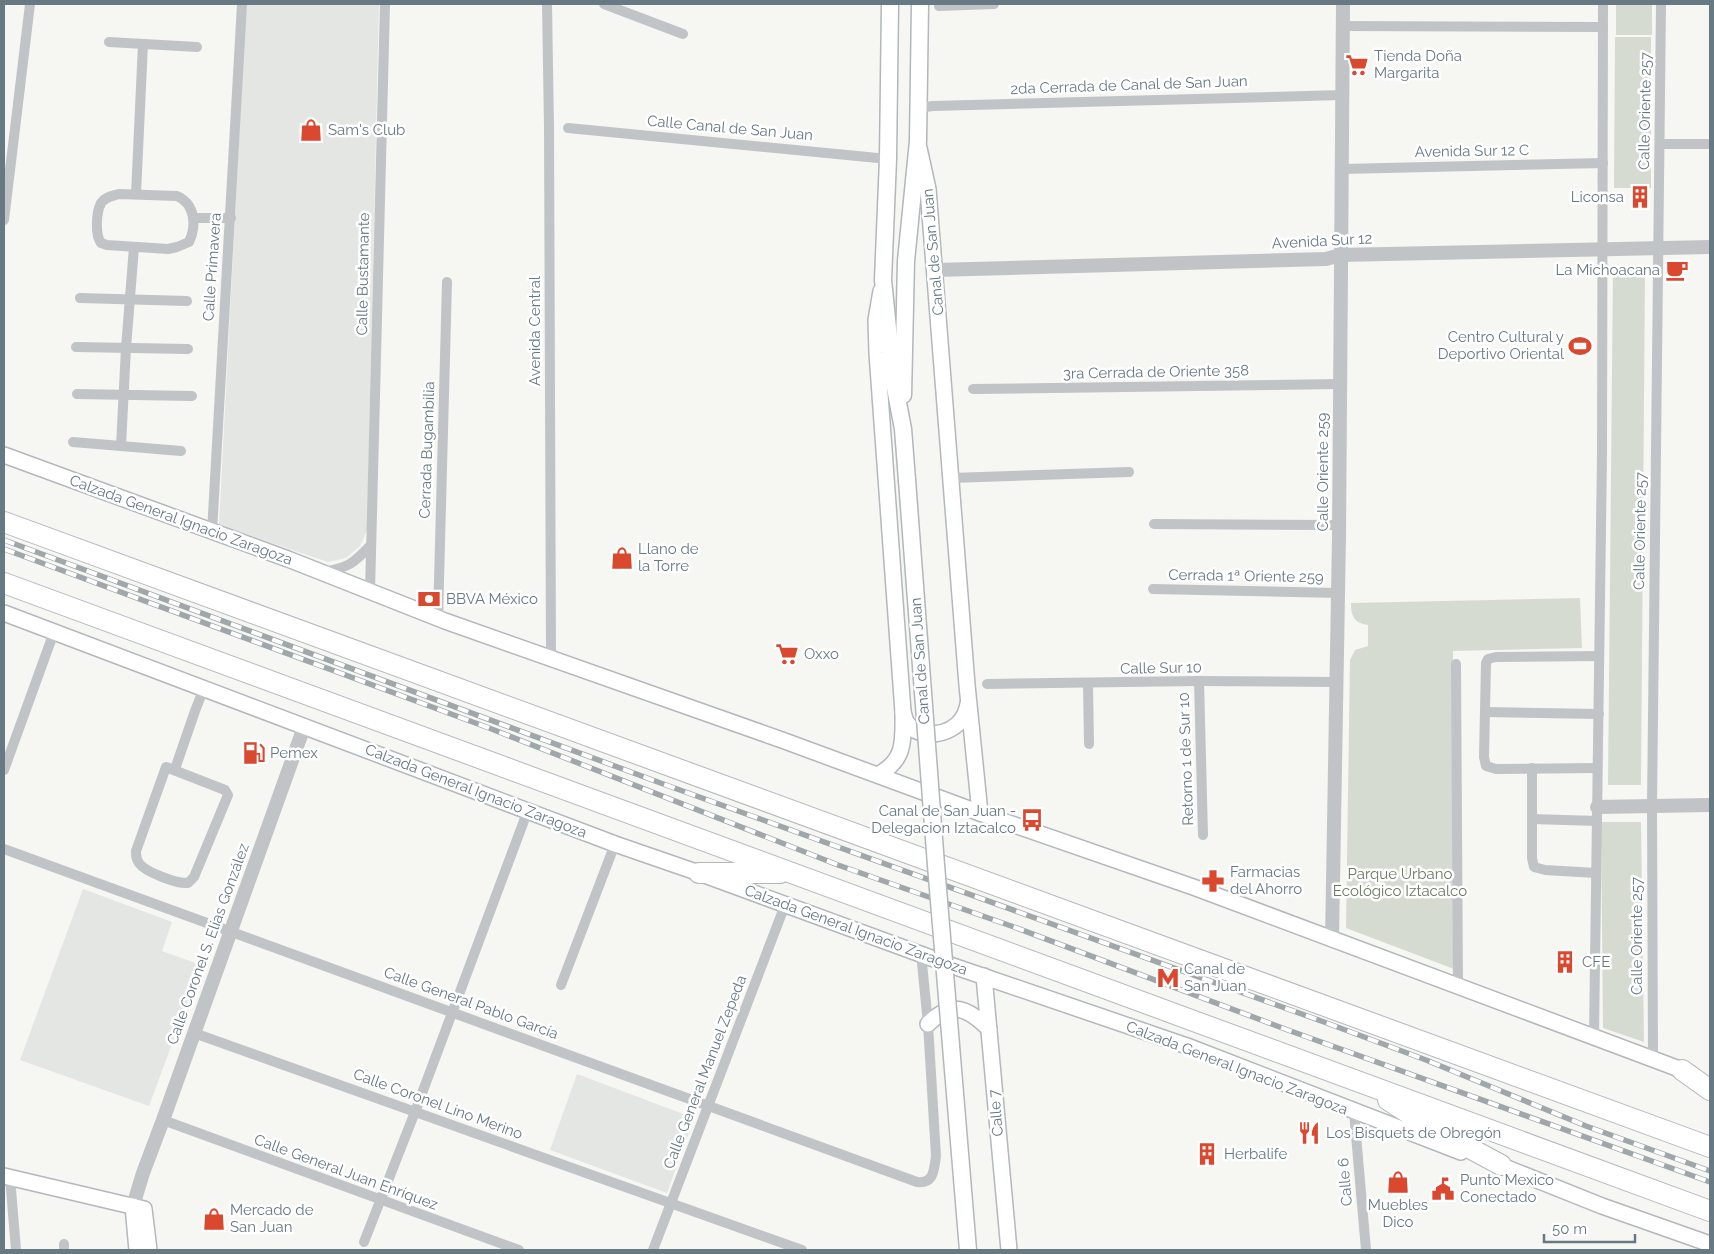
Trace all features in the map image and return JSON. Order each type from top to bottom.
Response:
[{"type":"highway","points":[[4,522],[1710,1147]]},
{"type":"highway","name":"Calzada General Ignacio Zaragoza","points":[[4,583],[1710,1211]]},
{"type":"highway","points":[[699,873],[793,873]]},
{"type":"highway","points":[[1682,1070],[1710,1090]]},
{"type":"highway","points":[[1369,1084],[1395,1105],[1501,1165]]},
{"type":"main road","name":"Canal de San Juan","points":[[878,775],[890,768],[900,754],[903,712],[876,320],[883,280],[888,158],[890,4]]},
{"type":"main road","name":"Canal de San Juan","points":[[920,4],[918,141],[906,261],[903,430],[968,1250]]},
{"type":"main road","name":"Canal de San Juan","points":[[918,141],[928,189],[969,704],[980,813]]},
{"type":"main road","name":"Canal de San Juan","points":[[883,280],[893,377],[903,430]]},
{"type":"main road","name":"Calzada General Ignacio Zaragoza","points":[[4,455],[322,572],[438,618],[782,740],[980,813],[1196,888],[1710,1081]]},
{"type":"main road","name":"Calzada General Ignacio Zaragoza","points":[[4,613],[615,844],[984,976],[1187,1046],[1354,1112],[1501,1165],[1602,1206],[1710,1244]]},
{"type":"main road","points":[[903,712],[907,722],[913,728],[920,733],[933,734],[956,726],[963,718],[969,704]]},
{"type":"main road","name":"Calle 7","points":[[984,976],[1008,1250]]},
{"type":"main road","points":[[928,1024],[944,1012],[962,1010],[971,1012],[989,1029]]},
{"type":"main road","points":[[7,1177],[138,1207]]},
{"type":"main road","points":[[137,1250],[138,1207]]},
{"type":"main road","points":[[138,1207],[149,1250]]},
{"type":"street","points":[[4,220],[30,4]]},
{"type":"street","name":"Calle Primavera","points":[[212,532],[242,4]]},
{"type":"street","name":"Calle Bustamante","points":[[370,592],[385,4]]},
{"type":"street","name":"Avenida Central","points":[[547,4],[551,657]]},
{"type":"street","points":[[604,4],[683,34]]},
{"type":"street","points":[[939,6],[994,4]]},
{"type":"street","name":"Calle Oriente 259","points":[[1332,940],[1339,525],[1342,4]]},
{"type":"street","points":[[1594,1036],[1602,434],[1603,4]]},
{"type":"street","name":"Calle Oriente 257","points":[[1653,1058],[1652,806],[1662,4]]},
{"type":"street","points":[[1342,26],[1603,27]]},
{"type":"street","points":[[108,42],[197,47]]},
{"type":"street","points":[[136,194],[143,44]]},
{"type":"street","name":"2da Cerrada de Canal de San Juan","points":[[918,108],[943,105],[1342,95]]},
{"type":"street","name":"Calle Canal de San Juan","points":[[568,128],[888,158]]},
{"type":"street","points":[[1660,144],[1710,144]]},
{"type":"street","name":"Avenida Sur 12 C","points":[[1342,169],[1602,163]]},
{"type":"street","points":[[119,194],[177,196],[184,199],[189,205],[194,218],[189,242],[168,249],[104,245],[97,236],[98,213],[101,203],[107,197],[119,194]]},
{"type":"street","points":[[194,218],[231,218]]},
{"type":"street","points":[[121,446],[134,247]]},
{"type":"street","name":"Avenida Sur 12","points":[[935,270],[1326,258],[1340,255],[1710,247]]},
{"type":"street","name":"Cerrada Bugambilia","points":[[438,618],[447,282]]},
{"type":"street","points":[[80,298],[187,301]]},
{"type":"street","points":[[76,347],[188,349]]},
{"type":"street","name":"3ra Cerrada de Oriente 358","points":[[972,389],[1340,384]]},
{"type":"street","points":[[77,394],[192,396]]},
{"type":"street","points":[[73,442],[181,451]]},
{"type":"street","points":[[951,478],[1129,472]]},
{"type":"street","points":[[1154,524],[1339,525]]},
{"type":"street","points":[[322,572],[345,568],[357,560],[371,545]]},
{"type":"street","name":"Cerrada 1ª Oriente 259","points":[[1153,589],[1338,593]]},
{"type":"street","points":[[4,770],[54,632]]},
{"type":"street","points":[[1598,768],[1496,769],[1486,766],[1484,757],[1486,663],[1488,659],[1496,657],[1599,656]]},
{"type":"street","points":[[1456,664],[1458,987]]},
{"type":"street","name":"Retorno 1 de Sur 10","points":[[1199,682],[1204,835]]},
{"type":"street","name":"Calle Sur 10","points":[[987,684],[1336,682]]},
{"type":"street","points":[[1088,684],[1089,744]]},
{"type":"street","points":[[175,769],[204,688]]},
{"type":"street","points":[[1486,712],[1599,714]]},
{"type":"street","name":"Calle Coronel S. Elías González","points":[[138,1207],[143,1173],[304,727]]},
{"type":"street","points":[[168,767],[175,769],[225,790],[228,795],[194,877],[184,883],[145,869],[137,862],[136,856],[136,851],[165,769],[168,767]]},
{"type":"street","points":[[1532,768],[1532,858],[1534,867],[1545,870],[1596,873]]},
{"type":"street","points":[[1532,819],[1597,814],[1652,806],[1710,805]]},
{"type":"street","points":[[364,1242],[415,1112],[528,810]]},
{"type":"street","points":[[561,985],[615,844]]},
{"type":"street","name":"Calle General Pablo García","points":[[4,849],[917,1182],[928,1181],[932,1177],[936,1156],[928,1024]]},
{"type":"street","name":"Calle General Manuel Zepeda","points":[[653,1250],[785,905]]},
{"type":"street","points":[[921,953],[928,1024]]},
{"type":"street","name":"Calle Coronel Lino Merino","points":[[194,1033],[802,1250]]},
{"type":"street","name":"Calle 6","points":[[1354,1112],[1366,1250]]},
{"type":"street","name":"Calle General Juan Enríquez","points":[[163,1120],[380,1201],[519,1250]]},
{"type":"street","points":[[7,1177],[16,1250]]},
{"type":"shaded area","points":[[246,4],[379,4],[367,530],[360,546],[346,558],[328,562],[219,525]]},
{"type":"shaded area","points":[[83,889],[172,922],[162,951],[201,965],[149,1106],[20,1060]]},
{"type":"shaded area","points":[[577,1074],[694,1118],[667,1193],[550,1150]]},
{"type":"green space","points":[[1616,4],[1652,4],[1652,35],[1616,35]]},
{"type":"green space","points":[[1615,37],[1651,37],[1651,188],[1614,188]]},
{"type":"green space","points":[[1613,269],[1645,270],[1641,785],[1608,785]]},
{"type":"green space","name":"Parque Urbano Ecológico Iztacalco","points":[[1580,598],[1582,648],[1453,651],[1454,969],[1346,928],[1350,660],[1355,650],[1368,646],[1368,625],[1356,621],[1351,603]]},
{"type":"green space","points":[[1601,822],[1641,822],[1644,1042],[1603,1028]]},
{"type":"railway","points":[[4,540],[666,785],[1324,1022],[1426,1060],[1586,1126],[1710,1171]]},
{"type":"railway","points":[[4,549],[489,728],[838,865],[1014,927],[1285,1029],[1710,1182]]},
{"type":"place","name":"Tienda Doña Margarita","points":[[1357,65]]},
{"type":"place","name":"Sam's Club","points":[[311,130]]},
{"type":"place","name":"Liconsa","points":[[1640,197]]},
{"type":"place","name":"La Michoacana","points":[[1677,270]]},
{"type":"place","name":"Centro Cultural y Deportivo Oriental","points":[[1580,346]]},
{"type":"place","name":"Llano de la Torre","points":[[622,558]]},
{"type":"place","name":"BBVA México","points":[[429,599]]},
{"type":"place","name":"Oxxo","points":[[787,654]]},
{"type":"place","name":"Pemex","points":[[254,753]]},
{"type":"place","name":"Canal de San Juan - Delegacion Iztacalco","points":[[1032,820]]},
{"type":"place","name":"Farmacias del Ahorro","points":[[1213,881]]},
{"type":"place","name":"CFE","points":[[1565,962]]},
{"type":"place","name":"Canal de San Juan","points":[[1168,978]]},
{"type":"place","name":"Los Bisquets de Obregón","points":[[1309,1133]]},
{"type":"place","name":"Herbalife","points":[[1207,1154]]},
{"type":"place","name":"Muebles Dico","points":[[1398,1182]]},
{"type":"place","name":"Punto Mexico Conectado","points":[[1443,1189]]},
{"type":"place","name":"Mercado de San Juan","points":[[214,1219]]}]
